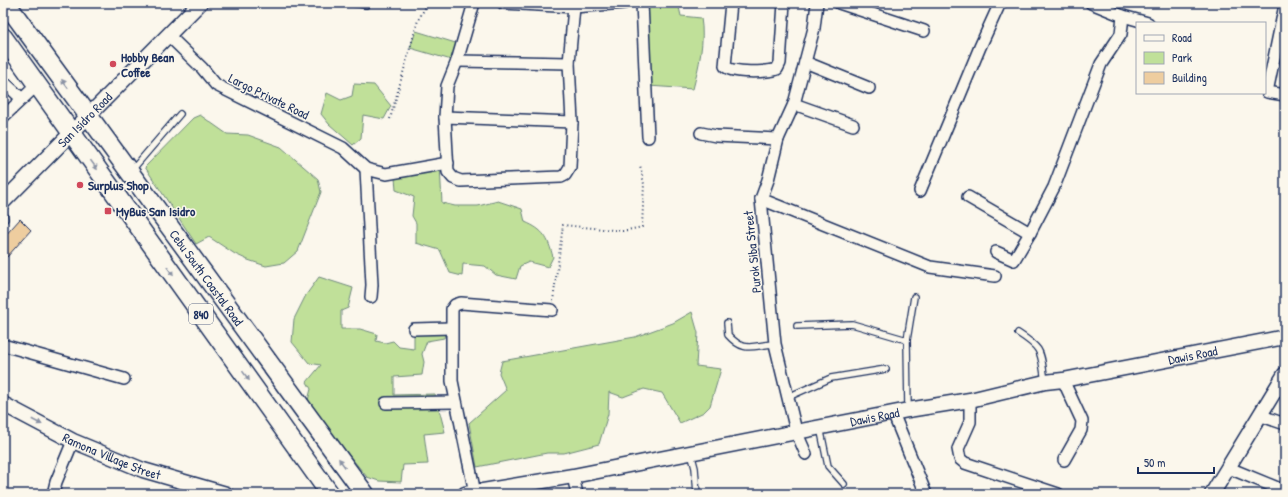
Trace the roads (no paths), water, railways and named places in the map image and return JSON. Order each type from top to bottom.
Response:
[{"type":"highway","name":"Cebu South Coastal Road","points":[[6,3],[365,494]]},
{"type":"highway","name":"Cebu South Coastal Road","points":[[3,38],[330,494]]},
{"type":"street","name":"San Isidro Road","points":[[3,202],[200,3]]},
{"type":"street","points":[[474,3],[457,61],[447,86],[445,117],[448,172],[450,175],[461,180],[561,177],[565,175],[570,167],[572,122],[569,64],[574,7]]},
{"type":"street","points":[[503,3],[574,7],[604,3],[624,3]]},
{"type":"street","points":[[642,3],[648,137]]},
{"type":"street","points":[[730,3],[725,66],[733,70],[770,71],[777,69],[780,63],[784,3]]},
{"type":"street","name":"Purok Siba Street","points":[[806,454],[796,431],[775,344],[761,199],[778,139],[794,104],[814,28],[817,3]]},
{"type":"street","points":[[839,3],[924,31]]},
{"type":"street","points":[[920,191],[1000,3]]},
{"type":"street","points":[[1091,3],[1123,16],[1144,22]]},
{"type":"street","points":[[1285,4],[1268,92],[1285,95]]},
{"type":"street","points":[[996,252],[1014,260],[1030,233],[1054,187],[1102,64],[1120,34],[1123,16]]},
{"type":"street","name":"Largo Private Road","points":[[168,35],[202,68],[216,85],[343,148],[366,169],[386,174],[448,163]]},
{"type":"street","points":[[457,61],[569,64]]},
{"type":"street","points":[[805,62],[869,88]]},
{"type":"street","points":[[6,84],[22,98]]},
{"type":"street","points":[[3,117],[37,85]]},
{"type":"street","points":[[794,104],[853,125]]},
{"type":"street","points":[[445,117],[572,122]]},
{"type":"street","points":[[701,133],[716,136],[778,139]]},
{"type":"street","points":[[366,169],[372,285],[371,296]]},
{"type":"street","points":[[968,198],[1030,233]]},
{"type":"street","points":[[761,199],[930,267],[995,276]]},
{"type":"street","points":[[470,493],[452,381],[452,309],[455,304],[462,303],[552,310]]},
{"type":"street","points":[[414,329],[451,328]]},
{"type":"street","name":"Dawis Road","points":[[470,493],[528,488],[573,476],[796,431],[970,400],[1045,382],[1064,380],[1285,337]]},
{"type":"street","points":[[3,345],[124,379]]},
{"type":"street","points":[[1212,494],[1285,374]]},
{"type":"street","points":[[1064,380],[1082,421],[1081,430],[1064,460]]},
{"type":"street","points":[[970,400],[970,422],[958,449],[960,459],[965,463],[1058,494]]},
{"type":"street","points":[[386,403],[456,402]]},
{"type":"street","name":"Ramona Village Street","points":[[3,404],[73,441],[142,470],[226,494]]},
{"type":"street","points":[[893,413],[926,494]]},
{"type":"street","points":[[1259,415],[1285,424]]},
{"type":"street","points":[[53,494],[56,482],[73,441]]},
{"type":"street","points":[[1229,468],[1285,491]]},
{"type":"street","points":[[573,476],[577,494]]},
{"type":"lane","points":[[353,3],[366,4]]},
{"type":"lane","points":[[130,173],[180,114]]},
{"type":"lane","points":[[3,208],[5,219],[3,221]]},
{"type":"lane","points":[[908,410],[908,340],[914,297]]},
{"type":"lane","points":[[726,323],[728,335],[738,345],[751,348],[775,344]]},
{"type":"lane","points":[[797,326],[852,324],[908,340]]},
{"type":"lane","points":[[1018,333],[1034,343],[1040,351],[1045,382]]},
{"type":"lane","points":[[788,397],[831,378],[886,369]]},
{"type":"lane","points":[[820,427],[828,466],[844,484]]},
{"type":"lane","points":[[691,453],[695,468],[697,494]]},
{"type":"place","name":"Hobby Bean Coffee","points":[[113,64]]},
{"type":"place","name":"Surplus Shop","points":[[80,185]]},
{"type":"place","name":"MyBus San Isidro","points":[[108,211]]}]
